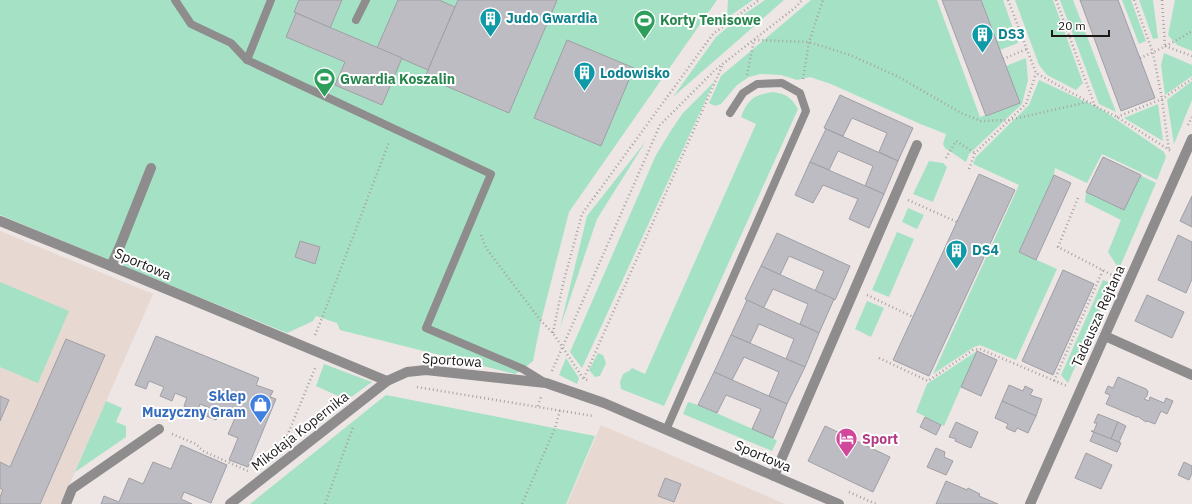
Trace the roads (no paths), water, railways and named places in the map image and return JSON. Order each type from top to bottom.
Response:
[{"type":"street","name":"Tadeusza Rejtana","points":[[1030,504],[1192,139]]},
{"type":"street","points":[[774,476],[917,145]]},
{"type":"street","points":[[111,266],[151,168]]},
{"type":"street","name":"Sportowa","points":[[0,221],[387,381],[408,372],[426,370],[546,383],[604,403],[839,504]]},
{"type":"street","points":[[1105,336],[1192,376]]},
{"type":"street","name":"Mikołaja Kopernika","points":[[230,504],[387,381]]},
{"type":"street","points":[[66,504],[72,489],[159,429]]},
{"type":"lane","points":[[175,0],[191,24],[231,43],[247,60],[491,174],[426,328],[523,369],[546,383]]},
{"type":"lane","points":[[247,60],[271,0]]},
{"type":"lane","points":[[356,20],[366,0]]},
{"type":"lane","points":[[666,430],[806,111],[800,93],[782,83],[757,84],[744,93],[730,113]]},
{"type":"place","name":"Judo Gwardia","points":[[491,38]]},
{"type":"place","name":"Korty Tenisowe","points":[[645,40]]},
{"type":"place","name":"DS3","points":[[982,54]]},
{"type":"place","name":"Lodowisko","points":[[584,92]]},
{"type":"place","name":"Gwardia Koszalin","points":[[324,98]]},
{"type":"place","name":"DS4","points":[[957,270]]},
{"type":"place","name":"Sklep Muzyczny Gram","points":[[261,424]]},
{"type":"place","name":"Sport","points":[[847,458]]}]
